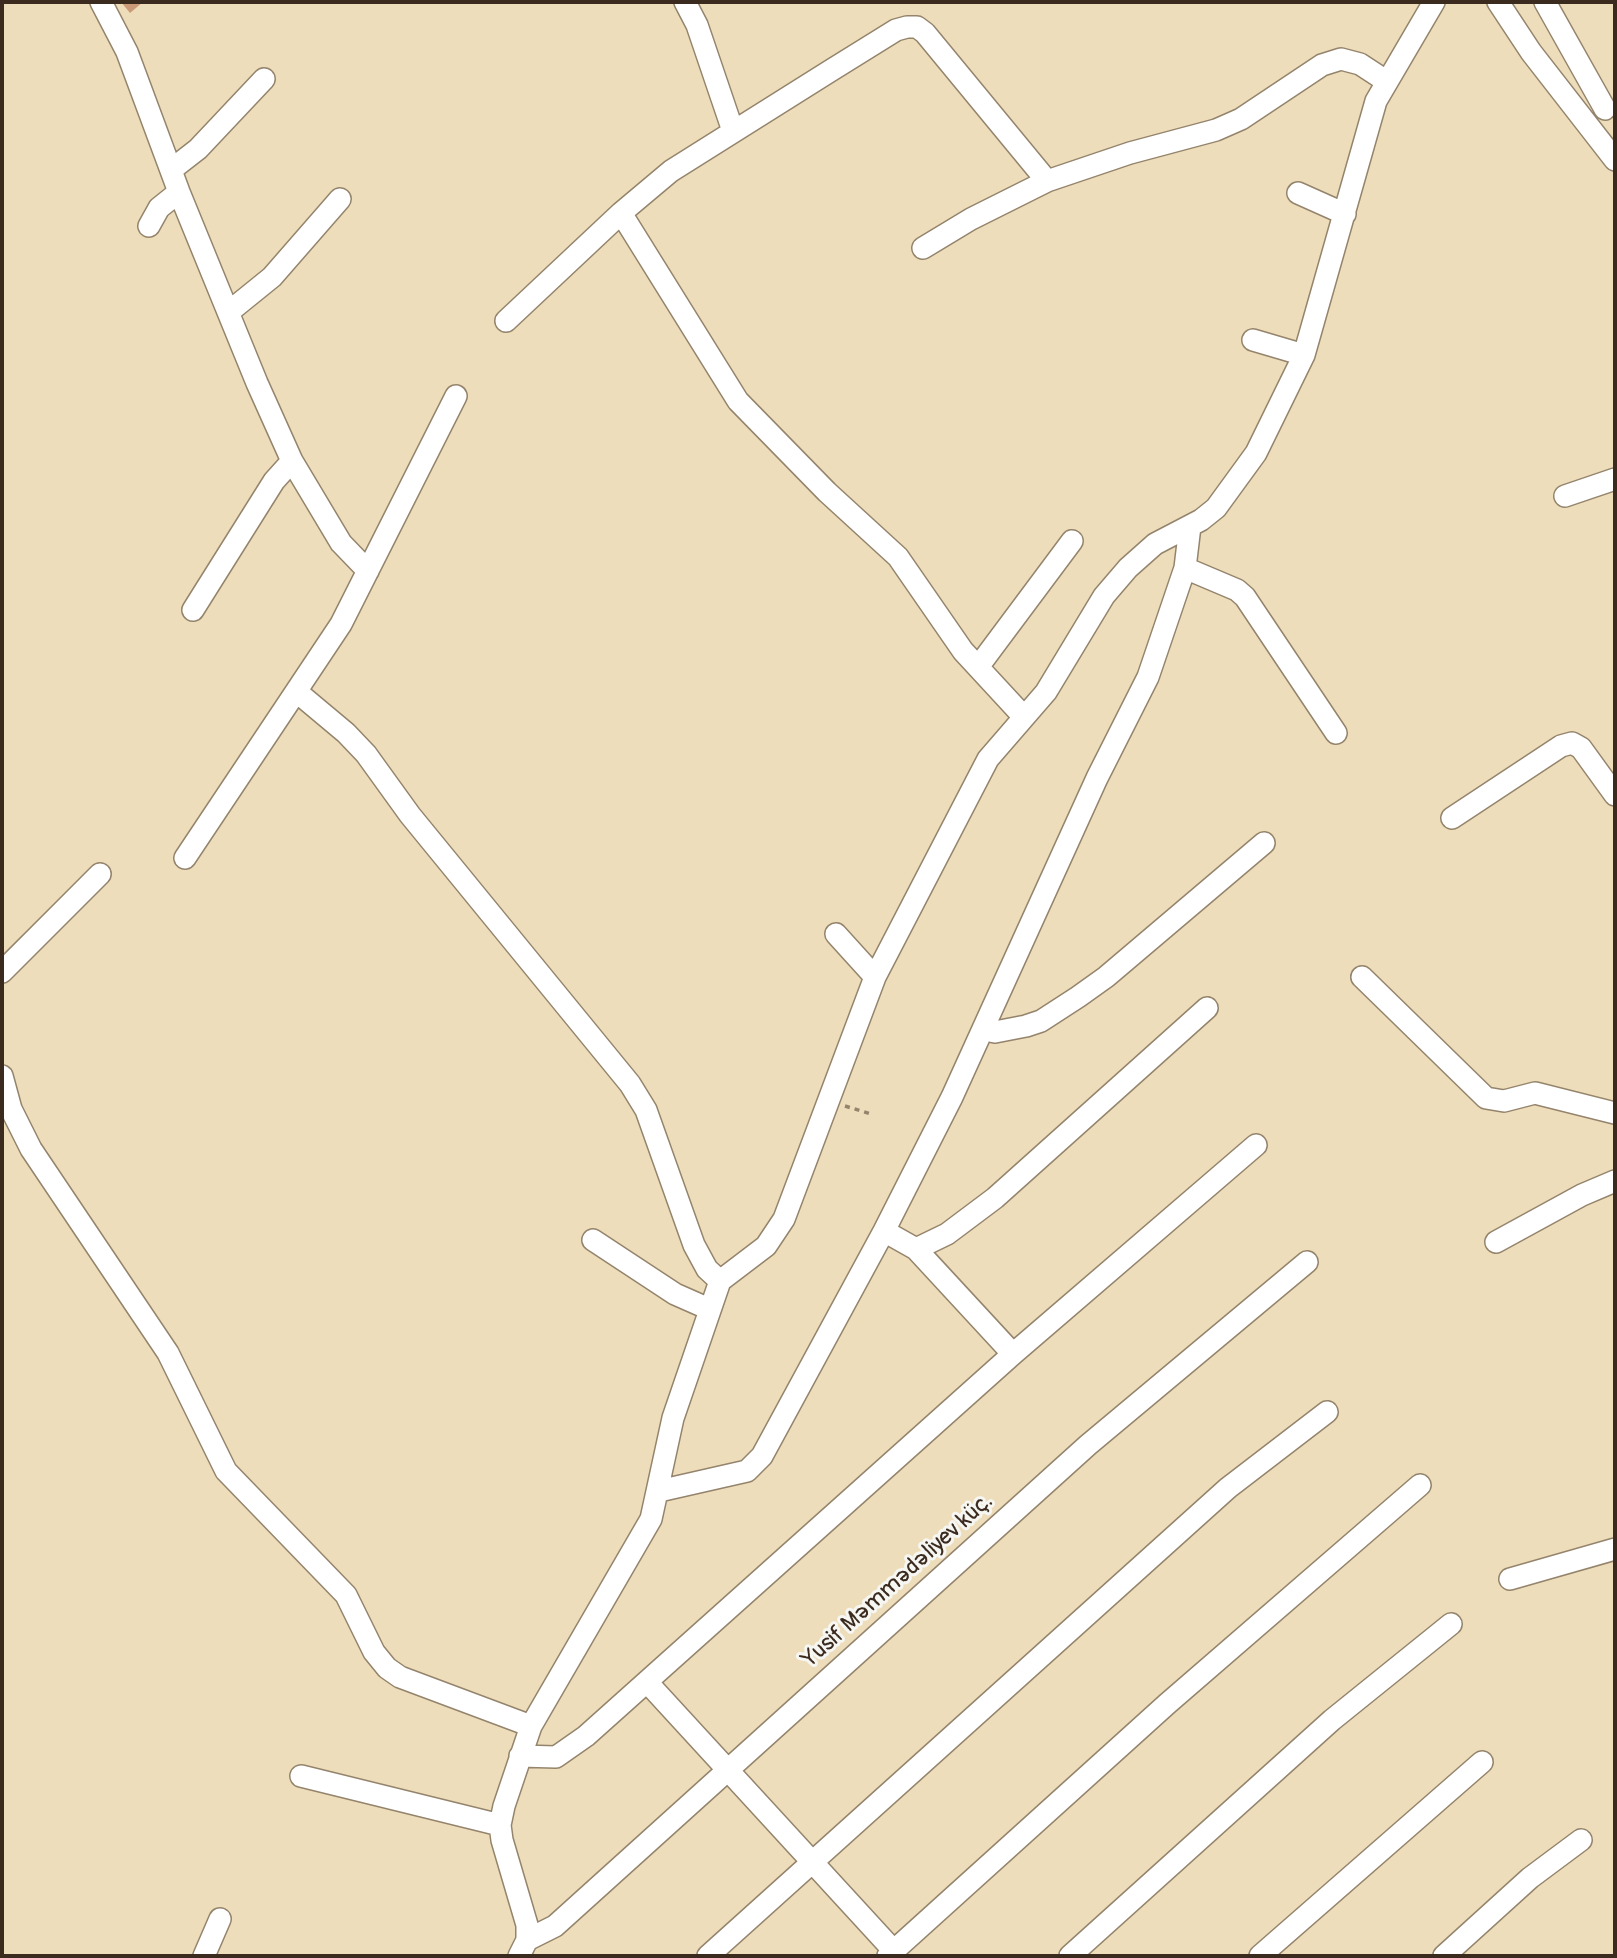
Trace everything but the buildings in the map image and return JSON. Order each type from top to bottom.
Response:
[{"type":"street","points":[[101,2],[127,52],[179,192],[292,461],[341,543],[368,571]]},
{"type":"street","points":[[685,2],[697,25],[733,131]]},
{"type":"street","points":[[301,1776],[500,1825],[531,1727],[651,1519],[673,1418],[720,1281],[766,1246],[775,1235],[830,1101],[875,978],[988,759],[1046,692],[1104,596],[1128,568],[1155,544],[1190,526],[1216,508],[1242,473],[1268,430],[1304,355],[1370,117],[1386,81],[1434,2]]},
{"type":"street","points":[[1498,2],[1531,52],[1615,160]]},
{"type":"street","points":[[1545,2],[1605,109]]},
{"type":"street","points":[[506,321],[621,213],[671,171],[896,30],[917,27],[1047,181]]},
{"type":"street","points":[[923,248],[971,219],[1047,181],[1130,153],[1216,130],[1241,118],[1322,65],[1341,59],[1360,64],[1386,81]]},
{"type":"street","points":[[171,170],[198,149],[264,79]]},
{"type":"street","points":[[149,226],[159,208],[179,192]]},
{"type":"street","points":[[1298,193],[1345,214]]},
{"type":"street","points":[[230,311],[272,277],[340,198]]},
{"type":"street","points":[[621,213],[738,401],[827,492],[898,557],[956,642],[1024,717]]},
{"type":"street","points":[[1253,340],[1304,355]]},
{"type":"street","points":[[185,858],[341,624],[456,397]]},
{"type":"street","points":[[193,610],[274,481],[292,461]]},
{"type":"street","points":[[1565,496],[1615,479]]},
{"type":"street","points":[[659,1491],[747,1471],[757,1464],[884,1231],[984,1030],[1097,778],[1148,677],[1185,568],[1190,526]]},
{"type":"street","points":[[978,667],[1072,541]]},
{"type":"street","points":[[1185,568],[1237,590],[1245,597],[1336,733]]},
{"type":"street","points":[[297,692],[346,733],[366,754],[410,815],[630,1084],[646,1110],[694,1245],[707,1269],[720,1281]]},
{"type":"street","points":[[1452,818],[1561,746],[1572,743],[1581,748],[1615,795]]},
{"type":"street","points":[[984,1030],[995,1032],[1041,1021],[1106,977],[1265,843]]},
{"type":"street","points":[[2,972],[100,874]]},
{"type":"street","points":[[836,934],[875,978]]},
{"type":"street","points":[[1362,978],[1486,1098],[1504,1101],[1535,1093],[1615,1113]]},
{"type":"street","points":[[916,1249],[947,1234],[995,1198],[1207,1008]]},
{"type":"street","points":[[2,1076],[11,1109],[32,1149],[168,1353],[226,1471],[340,1587],[374,1652],[387,1668],[400,1677],[531,1727]]},
{"type":"street","points":[[520,1756],[548,1758],[569,1750],[1013,1354],[1256,1145]]},
{"type":"street","points":[[1496,1242],[1582,1195],[1615,1181]]},
{"type":"street","points":[[884,1231],[916,1249],[1013,1354]]},
{"type":"street","points":[[593,1240],[675,1294],[709,1309]]},
{"type":"street","name":"Yusif Məmmədəliyev küç.","points":[[523,1948],[555,1926],[1088,1445],[1307,1262]]},
{"type":"street","points":[[708,1956],[1228,1488],[1327,1412]]},
{"type":"street","points":[[647,1682],[814,1863],[891,1953],[1167,1704],[1420,1486]]},
{"type":"street","points":[[1510,1579],[1615,1549]]},
{"type":"street","points":[[1070,1956],[1332,1720],[1451,1623]]},
{"type":"street","points":[[1260,1956],[1482,1762]]},
{"type":"street","name":"Yusif Məmmədəliyev küç.","points":[[500,1825],[527,1925],[523,1948]]},
{"type":"street","points":[[1444,1956],[1530,1878],[1581,1840]]},
{"type":"street","points":[[204,1956],[220,1919]]},
{"type":"path","points":[[830,1101],[871,1114]]}]
